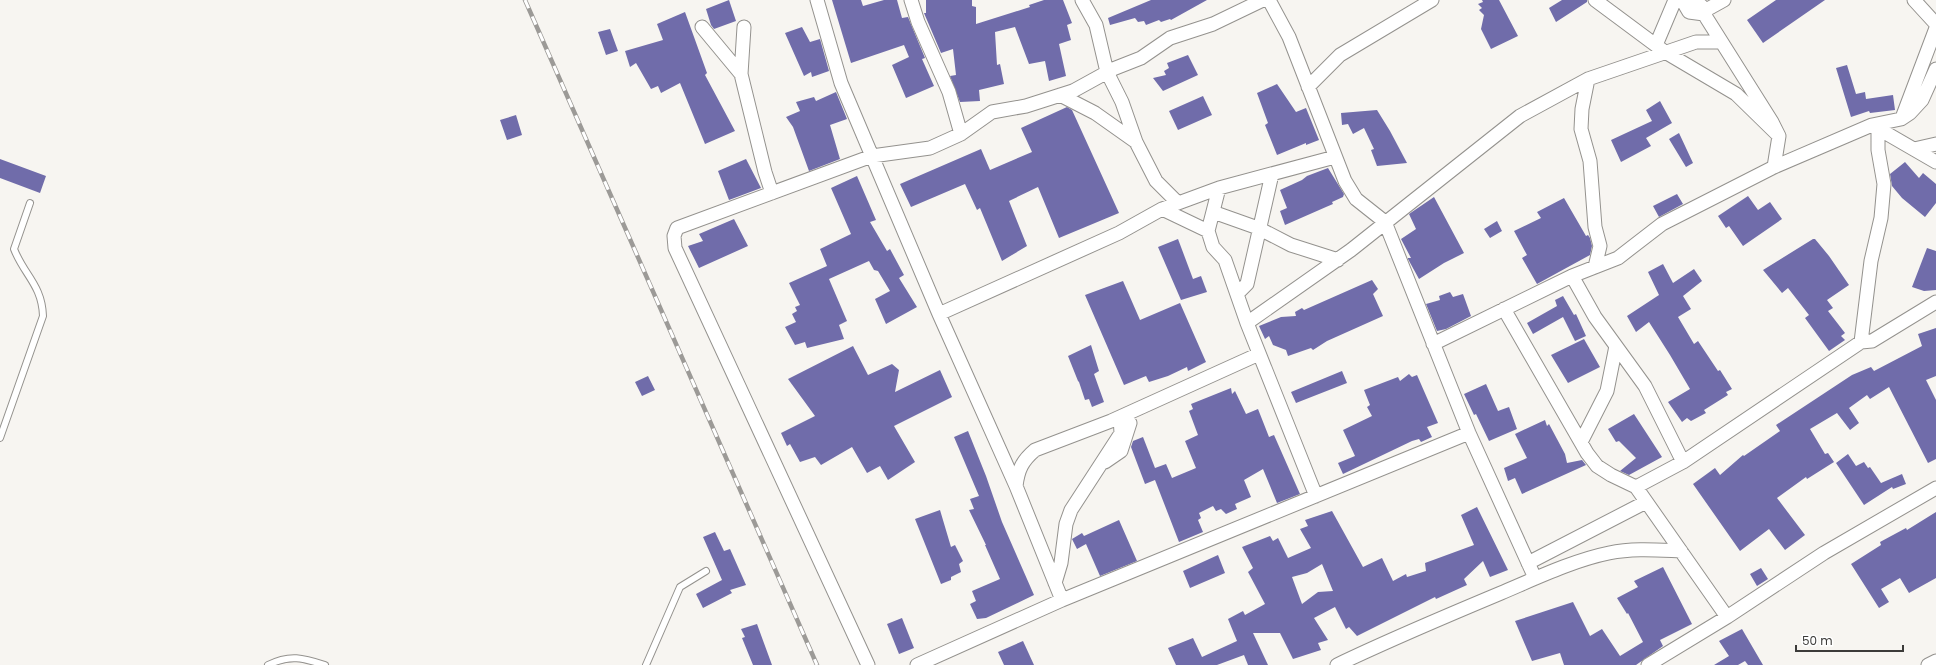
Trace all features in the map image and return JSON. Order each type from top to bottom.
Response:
[{"type":"street","points":[[817,0],[841,83],[939,314],[1016,486],[1062,600]]},
{"type":"street","points":[[911,0],[918,22],[949,92],[961,134]]},
{"type":"street","points":[[1082,0],[1096,25],[1108,72],[1122,102],[1136,142],[1156,181],[1178,203]]},
{"type":"street","points":[[868,665],[675,248],[674,236],[677,228],[872,156],[930,148],[961,134],[992,112],[1026,106],[1073,91],[1108,72],[1141,58],[1170,38],[1214,24],[1262,0]]},
{"type":"street","points":[[1269,0],[1289,37],[1344,181],[1356,199],[1385,222],[1469,433],[1535,578]]},
{"type":"street","points":[[1308,87],[1340,55],[1432,0]]},
{"type":"street","points":[[1596,0],[1660,49],[1736,94],[1779,136]]},
{"type":"street","points":[[1660,49],[1675,0]]},
{"type":"street","points":[[1682,0],[1689,12],[1705,12],[1724,0]]},
{"type":"street","points":[[1695,0],[1705,12],[1779,136],[1774,167]]},
{"type":"street","points":[[1914,0],[1936,24]]},
{"type":"street","points":[[702,27],[740,74]]},
{"type":"street","points":[[744,27],[740,74],[772,193]]},
{"type":"street","points":[[1901,119],[1936,28]]},
{"type":"street","points":[[1247,323],[1338,260],[1520,116],[1588,79],[1660,49],[1696,42],[1722,42]]},
{"type":"street","points":[[1433,344],[1572,276],[1618,258],[1662,224],[1680,214],[1707,203],[1774,167],[1875,126],[1901,119],[1922,100],[1936,69]]},
{"type":"street","points":[[1588,79],[1581,129],[1590,161],[1595,227],[1600,246],[1595,267]]},
{"type":"street","points":[[1060,95],[1095,112],[1136,142]]},
{"type":"street","points":[[1875,126],[1936,162]]},
{"type":"street","points":[[1861,342],[1871,261],[1881,218],[1884,184],[1875,126]]},
{"type":"street","points":[[1914,149],[1936,144]]},
{"type":"street","points":[[939,314],[1119,233],[1162,209],[1219,188],[1335,157]]},
{"type":"street","points":[[1237,294],[1247,284],[1258,228],[1272,174]]},
{"type":"street","points":[[1219,188],[1208,231],[1213,247],[1225,260],[1247,323],[1316,496]]},
{"type":"street","points":[[1162,209],[1208,231]]},
{"type":"street","points":[[1212,212],[1258,228],[1291,245],[1338,260]]},
{"type":"street","points":[[1572,276],[1595,318],[1645,386],[1683,462]]},
{"type":"street","points":[[1636,487],[1683,462],[1861,342],[1872,341],[1936,302]]},
{"type":"street","points":[[1504,309],[1581,442],[1597,466],[1611,475],[1636,487],[1728,617]]},
{"type":"street","points":[[1581,442],[1607,391],[1616,346]]},
{"type":"street","points":[[1016,486],[1018,469],[1025,458],[1035,450],[1125,420],[1259,354]]},
{"type":"street","points":[[1055,582],[1061,563],[1066,524],[1071,510],[1102,464],[1121,432],[1125,420]]},
{"type":"street","points":[[916,665],[1062,600],[1469,433]]},
{"type":"street","points":[[1648,665],[1728,617],[1824,553],[1936,488]]},
{"type":"street","points":[[1528,563],[1646,502]]},
{"type":"street","points":[[1337,665],[1386,642],[1535,578],[1608,553],[1638,549],[1681,551]]},
{"type":"street","points":[[1928,665],[1936,661]]},
{"type":"lane","points":[[0,438],[44,316],[43,304],[39,291],[14,249],[30,203]]},
{"type":"lane","points":[[646,665],[680,586],[706,571]]},
{"type":"lane","points":[[268,665],[277,660],[300,658],[325,665]]},
{"type":"building","points":[[729,0],[736,21],[714,29],[711,25],[706,9]]},
{"type":"building","points":[[832,0],[861,0],[863,6],[884,0],[897,0],[902,18],[908,17],[925,58],[922,59],[934,86],[906,98],[892,65],[909,57],[904,45],[851,63]]},
{"type":"building","points":[[926,0],[972,0],[972,6],[976,7],[976,24],[1030,7],[1029,5],[1044,0],[1063,0],[1072,23],[1067,25],[1071,40],[1059,44],[1066,76],[1049,81],[1045,61],[1029,64],[1015,27],[995,32],[997,65],[1000,64],[1004,84],[979,90],[980,101],[960,102],[950,76],[956,75],[953,49],[941,53],[924,13],[926,13]]},
{"type":"building","points":[[1151,0],[1207,0],[1171,20],[1161,22],[1159,20],[1146,25],[1144,21],[1138,22],[1135,18],[1110,25],[1108,18]]},
{"type":"building","points":[[1482,0],[1499,0],[1518,36],[1491,49],[1481,29],[1484,15],[1479,10],[1482,8],[1478,4],[1483,2]]},
{"type":"building","points":[[1562,0],[1587,0],[1587,2],[1556,22],[1549,8]]},
{"type":"building","points":[[1776,0],[1825,0],[1763,43],[1747,20]]},
{"type":"building","points":[[685,12],[707,73],[705,75],[735,131],[705,144],[680,83],[661,93],[658,86],[651,89],[636,63],[630,67],[625,51],[663,40],[657,24]]},
{"type":"building","points":[[802,27],[810,42],[820,39],[829,71],[812,77],[811,72],[804,76],[785,33]]},
{"type":"building","points":[[610,29],[618,51],[606,55],[598,32]]},
{"type":"building","points":[[1188,55],[1198,75],[1163,91],[1153,78],[1166,75],[1164,71],[1169,68],[1167,63]]},
{"type":"building","points":[[1847,65],[1856,94],[1865,92],[1866,99],[1893,95],[1895,110],[1870,113],[1869,111],[1851,117],[1836,68]]},
{"type":"building","points":[[1277,84],[1296,112],[1306,108],[1319,140],[1306,145],[1306,143],[1277,155],[1265,125],[1268,123],[1257,93]]},
{"type":"building","points":[[836,92],[847,119],[830,125],[840,159],[809,171],[793,127],[786,117],[800,111],[796,102],[814,97],[816,101]]},
{"type":"building","points":[[1203,96],[1212,115],[1178,130],[1169,111]]},
{"type":"building","points":[[1660,101],[1672,123],[1646,138],[1651,146],[1621,162],[1611,140],[1652,121],[1646,110]]},
{"type":"building","points":[[1067,107],[1072,110],[1119,213],[1059,238],[1038,187],[1009,201],[1027,246],[1002,261],[980,208],[977,210],[965,184],[911,207],[900,184],[981,149],[990,170],[1032,152],[1021,128]]},
{"type":"building","points":[[1377,110],[1407,163],[1377,166],[1371,150],[1374,149],[1364,128],[1353,134],[1348,124],[1342,125],[1341,113]]},
{"type":"building","points":[[516,115],[522,135],[507,140],[500,120]]},
{"type":"building","points":[[1679,133],[1693,163],[1686,167],[1669,139]]},
{"type":"building","points":[[0,159],[46,176],[40,193],[0,178]]},
{"type":"building","points":[[746,159],[761,188],[729,200],[718,171]]},
{"type":"building","points":[[1905,162],[1919,178],[1923,173],[1936,184],[1936,203],[1925,217],[1902,198],[1892,186],[1890,174]]},
{"type":"building","points":[[1328,168],[1344,194],[1343,197],[1332,202],[1333,204],[1285,225],[1280,211],[1287,208],[1280,190],[1302,180],[1307,176]]},
{"type":"building","points":[[857,176],[876,220],[870,222],[887,251],[890,249],[904,275],[899,278],[917,307],[886,324],[875,299],[890,291],[878,271],[874,270],[869,261],[829,279],[847,321],[839,325],[844,339],[807,348],[805,342],[795,345],[785,327],[796,322],[792,314],[797,311],[795,307],[800,305],[789,283],[827,266],[820,249],[851,234],[831,188]]},
{"type":"building","points":[[1677,194],[1683,204],[1659,217],[1653,206]]},
{"type":"building","points":[[1748,196],[1758,210],[1770,202],[1782,219],[1743,246],[1729,226],[1726,228],[1718,216]]},
{"type":"building","points":[[1434,197],[1464,253],[1444,263],[1419,279],[1408,259],[1411,258],[1401,239],[1416,229],[1409,214]]},
{"type":"building","points":[[1564,198],[1586,236],[1588,235],[1590,238],[1592,246],[1590,255],[1537,284],[1522,258],[1527,255],[1514,231],[1541,218],[1537,212]]},
{"type":"building","points":[[734,219],[748,246],[699,268],[688,246],[703,241],[699,234]]},
{"type":"building","points":[[1497,221],[1502,231],[1490,238],[1484,229]]},
{"type":"building","points":[[1178,239],[1193,279],[1201,276],[1207,292],[1181,300],[1158,247]]},
{"type":"building","points":[[1815,239],[1829,256],[1849,285],[1827,300],[1833,308],[1828,311],[1845,333],[1841,336],[1845,340],[1829,351],[1805,318],[1809,315],[1788,288],[1782,293],[1763,270]]},
{"type":"building","points":[[1927,248],[1936,251],[1936,290],[1924,291],[1912,287]]},
{"type":"building","points":[[1663,264],[1673,283],[1694,269],[1702,281],[1683,296],[1691,309],[1678,317],[1694,344],[1698,341],[1732,389],[1726,392],[1728,395],[1704,410],[1706,413],[1691,421],[1687,418],[1682,422],[1668,402],[1690,389],[1670,355],[1649,322],[1636,332],[1627,316],[1659,295],[1648,272]]},
{"type":"building","points":[[1372,280],[1378,289],[1373,294],[1383,316],[1327,341],[1313,350],[1311,348],[1288,356],[1286,350],[1273,345],[1269,336],[1265,339],[1259,326],[1281,317],[1296,316],[1295,312],[1302,308],[1304,310]]},
{"type":"building","points":[[1123,281],[1140,320],[1180,303],[1206,362],[1188,371],[1187,367],[1168,376],[1149,382],[1146,376],[1124,385],[1085,295]]},
{"type":"building","points":[[1450,292],[1453,297],[1463,294],[1471,316],[1446,329],[1437,331],[1426,304],[1440,300],[1439,296]]},
{"type":"building","points":[[1563,296],[1574,315],[1576,314],[1586,336],[1575,341],[1563,317],[1533,334],[1527,323],[1557,306],[1555,300]]},
{"type":"building","points":[[1936,328],[1936,376],[1926,380],[1936,400],[1936,459],[1928,463],[1889,387],[1870,399],[1867,395],[1849,408],[1859,423],[1850,430],[1837,413],[1810,429],[1825,454],[1828,453],[1834,462],[1807,479],[1806,477],[1777,498],[1805,535],[1785,550],[1769,529],[1740,551],[1693,484],[1715,468],[1720,475],[1743,455],[1744,456],[1780,431],[1776,425],[1852,375],[1871,367],[1874,371],[1922,346],[1918,334]]},
{"type":"building","points":[[1584,339],[1600,367],[1568,383],[1551,355]]},
{"type":"building","points":[[1091,345],[1099,371],[1094,374],[1104,402],[1092,407],[1089,399],[1085,400],[1068,356]]},
{"type":"building","points":[[853,346],[868,375],[892,364],[899,370],[895,392],[940,370],[952,397],[894,426],[915,462],[888,480],[880,466],[867,473],[852,447],[821,465],[815,457],[800,462],[790,444],[787,446],[781,433],[815,416],[788,379]]},
{"type":"building","points":[[1342,371],[1347,383],[1296,403],[1291,392]]},
{"type":"building","points":[[1409,374],[1412,377],[1417,375],[1438,423],[1427,427],[1432,437],[1421,442],[1419,439],[1412,441],[1343,474],[1338,463],[1355,456],[1343,430],[1372,416],[1367,407],[1370,405],[1364,390],[1398,377],[1400,381]]},
{"type":"building","points":[[648,376],[655,390],[642,396],[635,382]]},
{"type":"building","points":[[1486,384],[1498,411],[1509,407],[1517,429],[1489,441],[1476,414],[1474,415],[1464,394]]},
{"type":"building","points":[[1231,388],[1232,394],[1235,391],[1246,414],[1258,409],[1269,437],[1274,435],[1300,494],[1277,503],[1263,469],[1244,480],[1251,497],[1235,504],[1237,509],[1226,514],[1221,509],[1216,511],[1213,506],[1199,513],[1201,518],[1198,520],[1203,532],[1179,542],[1155,480],[1145,484],[1131,447],[1133,441],[1143,437],[1155,468],[1166,464],[1172,478],[1196,468],[1185,441],[1198,435],[1189,411],[1193,409],[1191,404]]},
{"type":"building","points":[[1634,414],[1662,457],[1629,475],[1620,471],[1636,458],[1619,441],[1616,442],[1608,429]]},
{"type":"building","points":[[1545,420],[1547,426],[1549,424],[1565,454],[1567,463],[1582,460],[1586,465],[1522,494],[1515,478],[1508,481],[1504,468],[1527,458],[1515,434]]},
{"type":"building","points":[[968,431],[1002,522],[1034,595],[986,618],[977,619],[970,604],[976,601],[972,591],[1000,579],[969,510],[974,509],[970,499],[979,496],[954,437]]},
{"type":"building","points":[[1848,454],[1856,466],[1864,462],[1868,468],[1870,467],[1881,483],[1902,474],[1906,484],[1893,489],[1892,487],[1864,505],[1836,463]]},
{"type":"building","points":[[1477,507],[1508,570],[1490,577],[1483,561],[1464,579],[1467,585],[1436,599],[1435,597],[1357,636],[1349,627],[1346,629],[1335,607],[1314,618],[1328,640],[1318,643],[1321,650],[1293,659],[1280,633],[1253,633],[1268,665],[1248,665],[1244,655],[1217,665],[1176,665],[1168,648],[1193,638],[1202,657],[1237,641],[1228,619],[1243,611],[1245,615],[1265,604],[1248,572],[1253,568],[1242,547],[1270,536],[1273,541],[1278,538],[1288,558],[1311,548],[1300,529],[1308,526],[1305,520],[1332,511],[1363,567],[1382,558],[1393,581],[1406,574],[1407,577],[1426,571],[1425,563],[1474,545],[1461,515]],"holes":[[[1322,564],[1333,591],[1318,592],[1302,604],[1292,577],[1307,573]]]},
{"type":"building","points":[[940,510],[951,547],[955,545],[963,561],[959,564],[961,572],[951,577],[951,580],[941,584],[915,519]]},
{"type":"building","points":[[1936,512],[1936,578],[1909,593],[1900,578],[1881,589],[1889,602],[1879,608],[1851,564],[1881,545],[1880,542],[1906,528],[1907,530]]},
{"type":"building","points":[[1119,520],[1137,561],[1100,576],[1086,544],[1077,549],[1072,539],[1082,533],[1084,536]]},
{"type":"building","points":[[715,532],[724,551],[730,549],[746,585],[730,590],[732,593],[703,608],[696,594],[722,580],[703,537]]},
{"type":"building","points":[[1218,555],[1225,573],[1190,588],[1183,571]]},
{"type":"building","points":[[1663,567],[1692,624],[1660,640],[1663,646],[1636,665],[1564,665],[1560,653],[1532,661],[1515,621],[1573,602],[1590,636],[1602,629],[1620,656],[1643,642],[1628,613],[1627,614],[1617,598],[1638,587],[1634,581]]},
{"type":"building","points":[[1761,568],[1768,579],[1757,586],[1750,574]]},
{"type":"building","points":[[902,618],[914,648],[899,654],[887,624]]},
{"type":"building","points":[[757,624],[772,665],[753,665],[742,638],[745,637],[741,629]]},
{"type":"building","points":[[1742,629],[1763,665],[1748,665],[1745,661],[1738,665],[1714,665],[1729,656],[1719,641]]},
{"type":"building","points":[[1023,641],[1034,665],[1004,665],[998,652]]},
{"type":"railway","points":[[525,0],[817,665]]}]
